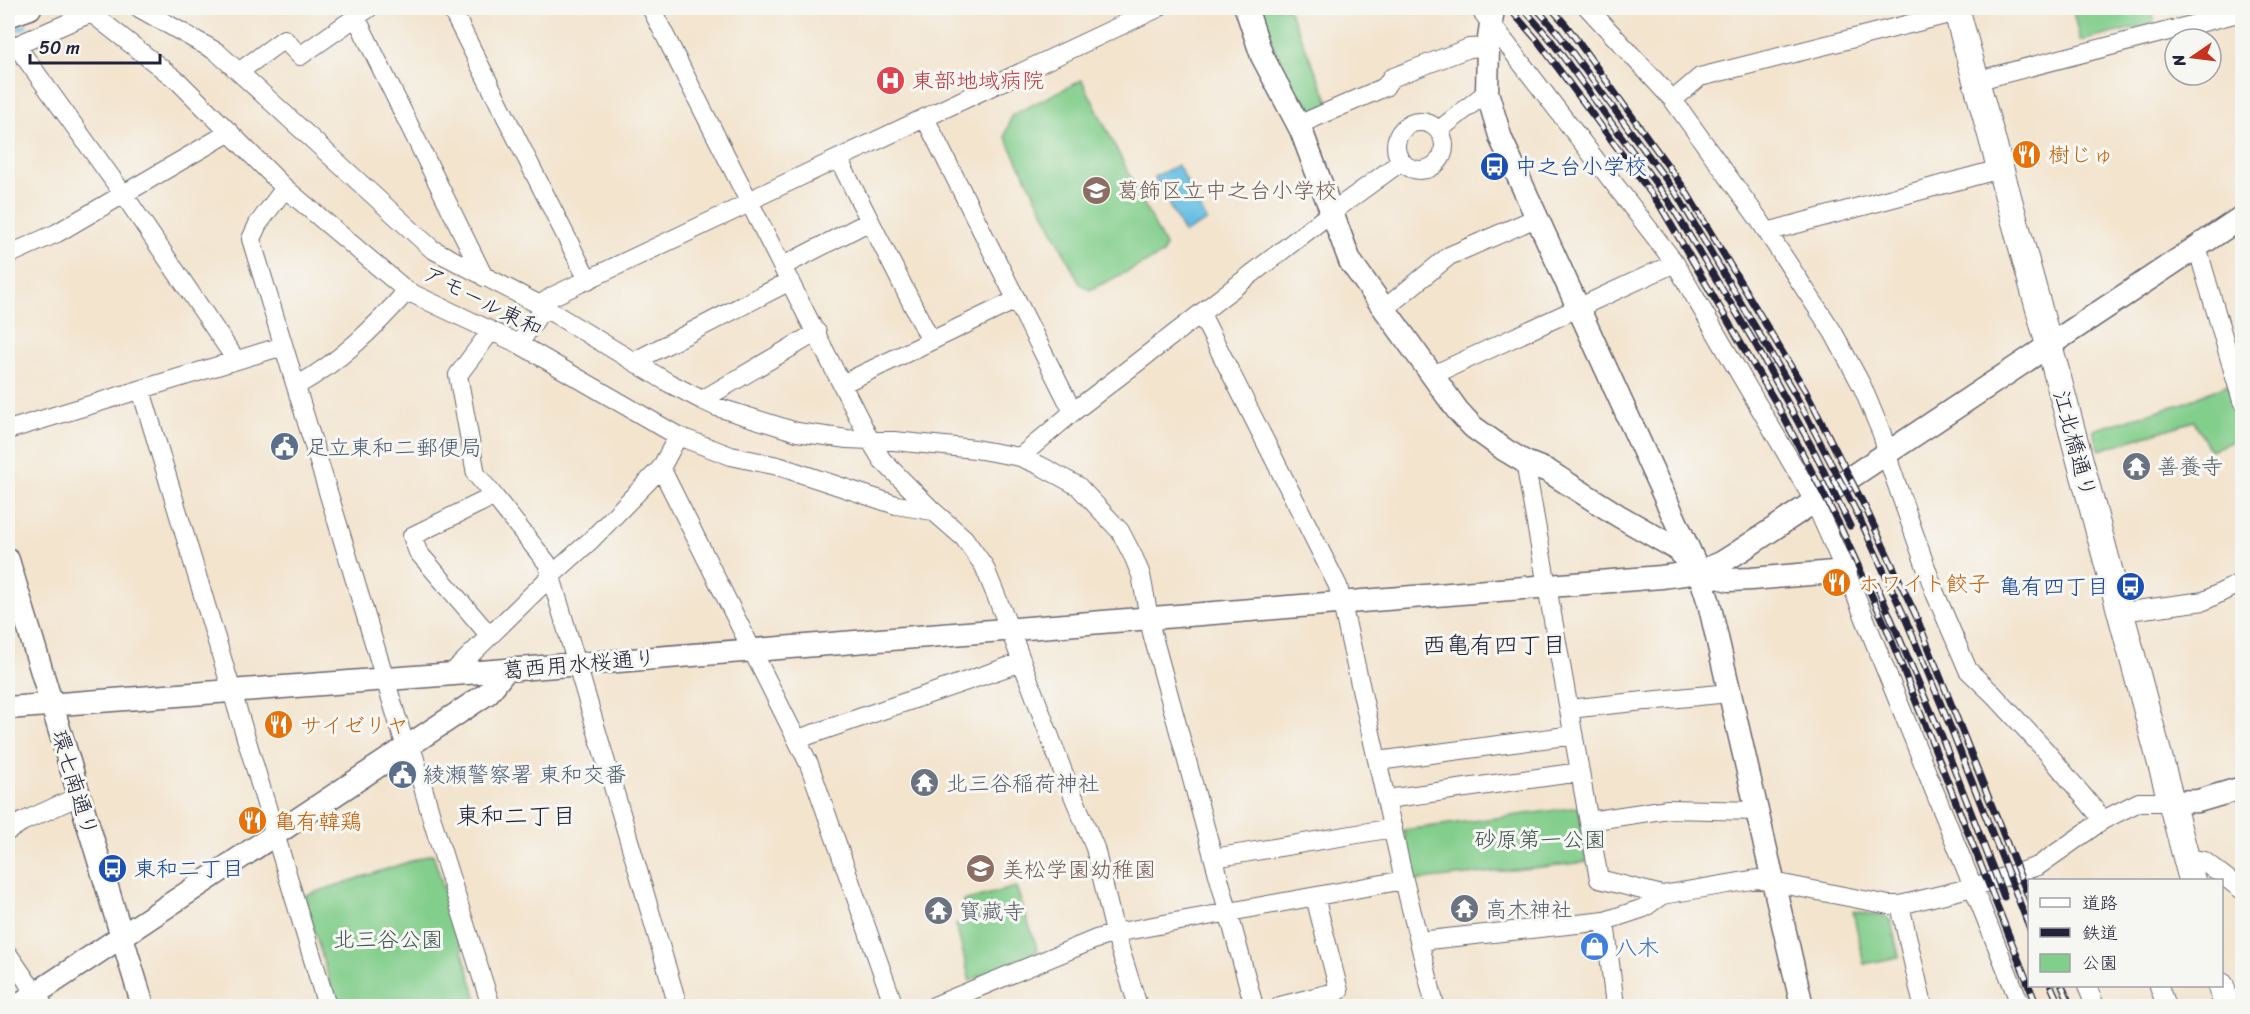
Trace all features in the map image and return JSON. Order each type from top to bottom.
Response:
[{"type":"main road","name":"江北橋通り","points":[[1956,10],[2049,345],[2189,869]]},
{"type":"main road","points":[[2221,987],[2227,1006]]},
{"type":"street","points":[[8,16],[30,8]]},
{"type":"street","points":[[139,8],[217,52],[432,249],[542,306],[702,400],[797,432],[847,439],[975,449],[1020,457],[1078,486],[1120,531],[1141,575],[1152,633],[1254,1006]]},
{"type":"street","points":[[451,8],[588,280]]},
{"type":"street","points":[[651,8],[751,201],[870,440],[882,460],[933,511],[964,538],[984,566],[1095,848],[1115,933],[1138,1006]]},
{"type":"street","points":[[519,344],[542,306],[553,296],[1158,8]]},
{"type":"street","points":[[1246,8],[1262,56],[1298,125],[1350,261],[1458,411],[1473,428],[1525,462],[1548,471],[1677,549],[1700,573],[1729,580],[1846,571]]},
{"type":"street","points":[[1588,8],[1673,100],[1767,232],[1833,332],[1862,386],[1882,434],[1935,593],[1968,670],[2045,750],[2103,820]]},
{"type":"street","points":[[88,10],[12,47],[124,195],[236,360]]},
{"type":"street","name":"アモール東和","points":[[88,10],[179,82],[285,188],[407,291],[519,344],[678,436],[731,456],[778,466],[896,505],[933,511]]},
{"type":"street","points":[[1673,100],[1700,76],[1956,10]]},
{"type":"street","points":[[240,71],[284,39],[300,56],[362,12],[484,277]]},
{"type":"street","points":[[1488,12],[1487,92],[1501,139],[1700,573],[1709,603],[1802,1006]]},
{"type":"street","points":[[1488,12],[1675,263],[1814,501],[1846,571],[2021,1006]]},
{"type":"street","points":[[1975,81],[2242,12]]},
{"type":"street","points":[[1298,125],[1385,87],[1391,78],[1469,48],[1488,47]]},
{"type":"street","points":[[1439,130],[1487,92]]},
{"type":"street","points":[[925,118],[1073,412]]},
{"type":"street","points":[[1426,122],[1439,130],[1444,146],[1439,161],[1425,170],[1416,169],[1402,161],[1396,147],[1404,127],[1426,122]]},
{"type":"street","points":[[8,255],[57,233],[230,132]]},
{"type":"street","points":[[838,160],[931,341]]},
{"type":"street","points":[[1020,457],[1073,412],[1332,212],[1402,161]]},
{"type":"street","points":[[1767,232],[2000,170]]},
{"type":"street","points":[[285,188],[258,224],[251,240],[403,738],[414,756],[491,1006]]},
{"type":"street","points":[[1700,573],[1721,563],[2242,217]]},
{"type":"street","points":[[1384,309],[1449,256],[1536,218]]},
{"type":"street","points":[[635,362],[786,274],[870,221]]},
{"type":"street","points":[[2197,247],[2242,394]]},
{"type":"street","points":[[1433,375],[1675,263]]},
{"type":"street","points":[[296,386],[318,374],[365,335],[407,291]]},
{"type":"street","points":[[842,384],[1016,300]]},
{"type":"street","points":[[1201,314],[1338,586],[1404,880],[1435,1006]]},
{"type":"street","points":[[491,331],[458,375],[476,474],[548,563],[678,1006]]},
{"type":"street","points":[[702,400],[817,332]]},
{"type":"street","points":[[8,430],[283,346]]},
{"type":"street","points":[[141,390],[327,1006]]},
{"type":"street","points":[[452,673],[591,540],[661,468],[678,436]]},
{"type":"street","points":[[1525,462],[1599,879],[1662,895],[1757,879],[1889,905],[1900,905],[2041,873],[2103,820],[2139,802],[2198,801],[2242,788]]},
{"type":"street","points":[[661,468],[798,739],[812,772],[894,1006]]},
{"type":"street","points":[[490,636],[418,552],[412,536],[494,496]]},
{"type":"street","name":"環七南通り","points":[[8,560],[143,1006]]},
{"type":"street","name":"葛西用水桜通り","points":[[8,708],[1010,630],[1700,573]]},
{"type":"street","points":[[2121,612],[2204,601],[2242,582]]},
{"type":"street","points":[[798,739],[1022,662]]},
{"type":"street","points":[[8,954],[32,1002],[122,937],[488,693],[506,670]]},
{"type":"street","points":[[1569,709],[1729,693]]},
{"type":"street","points":[[1378,761],[1573,735]]},
{"type":"street","points":[[1387,799],[1580,772]]},
{"type":"street","points":[[8,831],[22,822],[79,796]]},
{"type":"street","points":[[1589,821],[1668,809],[1757,811]]},
{"type":"street","points":[[1214,858],[1393,828]]},
{"type":"street","points":[[2189,869],[2204,861],[2242,890]]},
{"type":"street","points":[[934,1006],[1115,933],[1404,880]]},
{"type":"street","points":[[1419,941],[1605,921],[1644,908],[1662,895]]},
{"type":"street","points":[[1280,1006],[1339,991],[1315,897]]},
{"type":"street","points":[[1900,905],[1923,1006]]},
{"type":"street","points":[[1605,921],[1615,1006]]},
{"type":"street","points":[[2087,987],[2095,1006]]},
{"type":"street","points":[[2158,987],[2166,1006]]},
{"type":"green space","points":[[1257,8],[1288,8],[1330,104],[1304,115]]},
{"type":"green space","points":[[2072,8],[2150,8],[2154,23],[2082,41]]},
{"type":"green space","points":[[1082,80],[1165,246],[1163,254],[1090,290],[1080,284],[1005,136],[1012,115]]},
{"type":"green space","points":[[2228,384],[2235,406],[2242,415],[2242,438],[2210,450],[2194,421],[2099,450],[2093,430],[2187,402]]},
{"type":"green space","name":"砂原第一公園","points":[[1579,807],[1587,862],[1412,881],[1404,830]]},
{"type":"green space","name":"北三谷公園","points":[[433,854],[479,1006],[337,1006],[304,896]]},
{"type":"green space","points":[[1016,887],[1038,951],[970,981],[956,925],[968,921],[963,901]]},
{"type":"green space","points":[[1853,911],[1886,917],[1891,921],[1899,957],[1864,964]]},
{"type":"water","points":[[1178,165],[1207,221],[1184,233],[1154,177]]},
{"type":"waterway","points":[[8,33],[25,26]]},
{"type":"railway","points":[[1509,8],[1537,40],[1659,204],[1779,408],[1839,524],[1887,629],[2028,983]]},
{"type":"railway","points":[[1523,8],[1550,39],[1668,200],[1757,347],[1816,455],[1850,526]]},
{"type":"railway","points":[[1536,8],[1557,32],[1676,193],[1796,396],[1858,515],[1906,620],[2028,924]]},
{"type":"railway","points":[[1551,8],[1566,25],[1684,188],[1805,390],[1867,511],[1916,616],[2028,896]]},
{"type":"railway","points":[[1877,586],[1941,735],[2004,897]]},
{"type":"railway","points":[[2029,987],[2037,1006]]},
{"type":"railway","points":[[2051,987],[2060,1006]]},
{"type":"railway","points":[[2062,987],[2071,1006]]},
{"type":"place","name":"東部地域病院","points":[[891,80]]},
{"type":"place","name":"樹じゅ","points":[[2027,154]]},
{"type":"place","name":"中之台小学校","points":[[1494,166]]},
{"type":"place","name":"葛飾区立中之台小学校","points":[[1096,190]]},
{"type":"place","name":"足立東和二郵便局","points":[[285,447]]},
{"type":"place","name":"善養寺","points":[[2136,466]]},
{"type":"place","name":"ホワイト餃子","points":[[1837,583]]},
{"type":"place","name":"亀有四丁目","points":[[2130,586]]},
{"type":"place","name":"サイゼリヤ","points":[[279,725]]},
{"type":"place","name":"綾瀬警察署 東和交番","points":[[402,774]]},
{"type":"place","name":"北三谷稲荷神社","points":[[925,783]]},
{"type":"place","name":"亀有韓鶏","points":[[253,821]]},
{"type":"place","name":"東和二丁目","points":[[113,868]]},
{"type":"place","name":"美松学園幼稚園","points":[[981,869]]},
{"type":"place","name":"高木神社","points":[[1464,909]]},
{"type":"place","name":"寳藏寺","points":[[938,911]]},
{"type":"place","name":"八木","points":[[1594,947]]},
{"type":"district","name":"西亀有四丁目","points":[[1494,645]]},
{"type":"district","name":"東和二丁目","points":[[516,816]]}]
